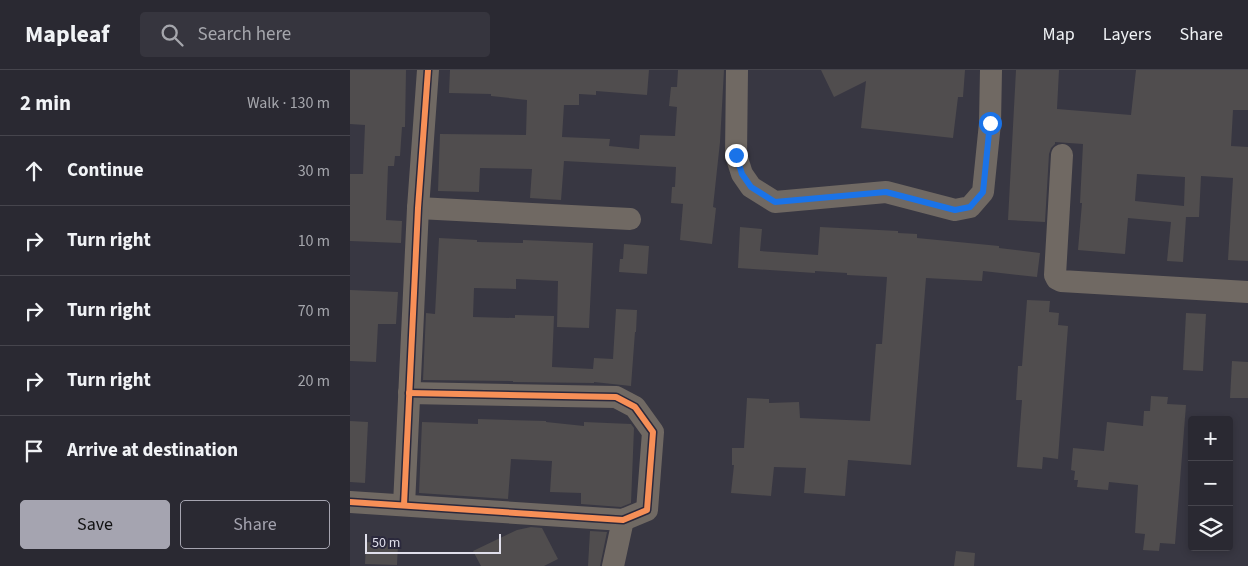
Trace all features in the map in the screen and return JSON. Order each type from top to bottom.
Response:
[{"type":"street","points":[[404,506],[418,208],[428,70]]},
{"type":"street","points":[[737,70],[736,155],[742,174],[751,187],[775,202],[886,192],[955,210],[970,207],[983,192],[990,123],[990,70]]},
{"type":"street","points":[[1062,156],[1055,275],[1057,279],[1248,292]]},
{"type":"street","points":[[418,208],[630,219]]},
{"type":"street","points":[[350,502],[623,520],[647,510],[653,432],[635,407],[616,397],[409,393]]},
{"type":"street","points":[[613,566],[623,520]]},
{"type":"building","points":[[350,70],[406,70],[405,127],[402,127],[400,156],[395,156],[394,166],[388,166],[386,220],[402,221],[401,243],[350,241],[350,174],[363,174],[365,125],[350,124]]},
{"type":"building","points":[[450,70],[649,70],[647,95],[596,91],[596,95],[579,94],[579,105],[564,105],[562,137],[610,139],[609,146],[639,149],[640,135],[675,136],[677,107],[669,106],[671,87],[677,87],[678,70],[724,70],[720,142],[713,207],[716,208],[712,244],[680,240],[683,204],[671,203],[672,187],[675,187],[676,167],[564,161],[561,200],[530,198],[532,169],[480,168],[479,192],[438,191],[440,134],[526,135],[527,100],[491,96],[491,94],[449,93]]},
{"type":"building","points":[[821,70],[965,70],[963,97],[958,97],[953,138],[861,128],[866,81],[834,97]]},
{"type":"building","points":[[1016,70],[1059,70],[1057,109],[1131,115],[1136,70],[1248,70],[1248,110],[1233,110],[1231,146],[1248,147],[1248,261],[1228,260],[1233,178],[1201,176],[1199,217],[1186,217],[1183,262],[1167,261],[1171,222],[1128,218],[1125,254],[1078,250],[1082,203],[1080,203],[1083,144],[1055,142],[1051,148],[1049,154],[1045,222],[1008,220]],"holes":[[[1137,174],[1185,177],[1184,206],[1135,201]]]},
{"type":"building","points":[[740,227],[762,229],[760,251],[818,255],[820,227],[898,231],[898,233],[917,234],[917,238],[999,246],[999,248],[1040,253],[1037,277],[983,271],[982,281],[926,278],[911,465],[848,460],[845,496],[804,493],[806,468],[774,467],[771,496],[731,493],[734,465],[732,465],[732,448],[744,448],[747,398],[769,399],[769,403],[799,402],[800,418],[870,421],[876,344],[882,344],[887,277],[815,271],[815,273],[738,268]]},
{"type":"building","points":[[439,238],[477,240],[477,242],[523,243],[523,240],[593,243],[589,328],[557,327],[558,281],[516,279],[516,289],[474,288],[473,317],[515,318],[515,315],[554,316],[552,367],[593,369],[594,358],[613,359],[616,309],[637,310],[631,386],[594,382],[423,380],[426,313],[435,314]]},
{"type":"building","points":[[624,244],[649,246],[647,274],[619,272],[620,259],[623,259]]},
{"type":"building","points":[[350,290],[398,292],[396,324],[378,324],[376,362],[350,361]]},
{"type":"building","points":[[1027,300],[1050,301],[1049,312],[1059,313],[1058,325],[1068,326],[1058,459],[1043,457],[1042,469],[1017,467],[1022,400],[1016,400],[1018,366],[1022,366]]},
{"type":"building","points":[[1186,313],[1206,314],[1203,371],[1183,370]]},
{"type":"building","points":[[1232,361],[1248,362],[1248,398],[1230,398]]},
{"type":"building","points":[[1151,396],[1168,397],[1167,404],[1186,405],[1175,544],[1160,543],[1159,551],[1143,550],[1145,534],[1135,533],[1138,485],[1109,482],[1108,490],[1077,487],[1078,480],[1074,480],[1075,471],[1071,470],[1073,448],[1104,451],[1107,422],[1143,426],[1144,411],[1150,411]]},
{"type":"building","points":[[478,419],[546,421],[584,426],[584,422],[631,424],[634,428],[631,503],[621,507],[581,504],[581,493],[550,492],[552,461],[511,459],[508,499],[419,493],[422,422],[478,424]]},
{"type":"building","points":[[350,421],[368,422],[365,483],[350,482]]},
{"type":"building","points":[[531,527],[542,528],[558,559],[544,566],[481,566],[473,551],[517,530]]},
{"type":"building","points":[[590,531],[607,532],[600,566],[588,566]]},
{"type":"building","points":[[366,542],[398,544],[397,565],[365,564]]},
{"type":"building","points":[[956,551],[975,553],[974,566],[954,566]]},
{"type":"cycle path","points":[[404,505],[418,208],[428,70]]},
{"type":"cycle path","points":[[350,502],[623,520],[647,510],[653,432],[635,407],[616,397],[409,393]]},
{"type":"route","points":[[736,155],[742,174],[751,187],[775,202],[886,192],[955,210],[970,207],[983,192],[990,123]]}]
